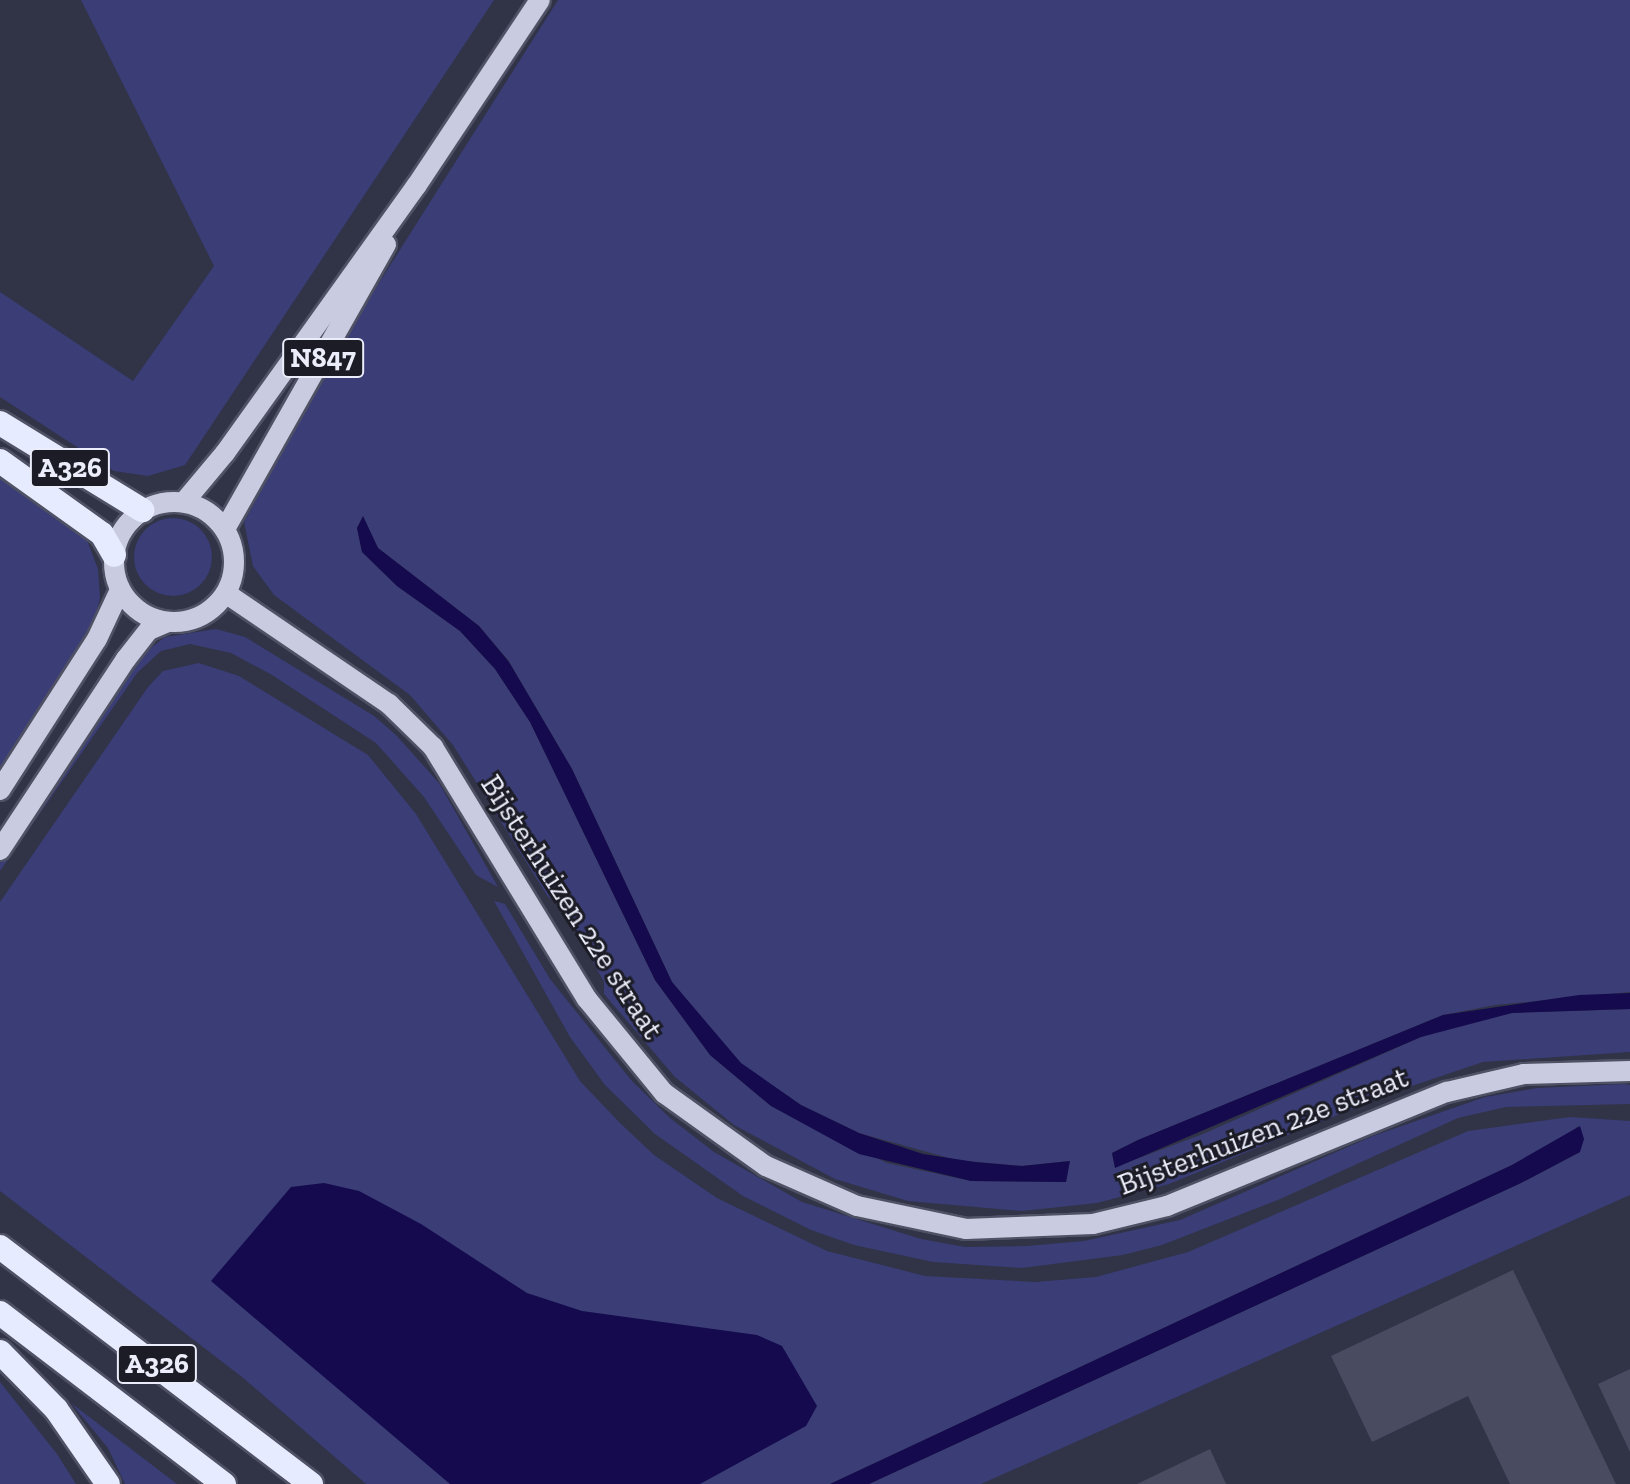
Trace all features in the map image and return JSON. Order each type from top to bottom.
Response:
[{"type":"highway","name":"A326","points":[[0,423],[142,510]]},
{"type":"highway","name":"A326","points":[[0,461],[102,534],[114,555]]},
{"type":"highway","name":"A326","points":[[0,1247],[311,1484]]},
{"type":"highway","name":"A326","points":[[0,1313],[224,1484]]},
{"type":"highway","points":[[0,1352],[56,1409],[108,1484]]},
{"type":"main road","name":"N847","points":[[184,502],[225,453],[417,185],[540,0]]},
{"type":"main road","name":"N847","points":[[225,529],[417,185]]},
{"type":"main road","points":[[0,850],[126,659],[149,630],[206,613],[227,594],[234,552],[225,529],[200,507],[184,502],[142,510],[123,529],[114,555],[120,590],[132,606],[168,622]]},
{"type":"main road","points":[[0,790],[97,639],[120,590]]},
{"type":"main road","name":"Bijsterhuizen 22e straat","points":[[227,594],[389,704],[433,747],[587,999],[664,1093],[766,1166],[857,1206],[966,1229],[1093,1224],[1167,1206],[1447,1092],[1524,1074],[1630,1071]]},
{"type":"shaded area","points":[[81,0],[494,0],[185,465],[148,476],[114,471],[0,397],[0,292],[133,381],[214,266]]},
{"type":"shaded area","points":[[558,0],[1630,0],[1630,992],[1495,1005],[1443,1015],[1112,1153],[1115,1167],[1203,1134],[1421,1037],[1472,1020],[1512,1013],[1630,1009],[1630,1052],[1483,1062],[1391,1093],[1169,1184],[1097,1203],[1022,1211],[908,1201],[835,1179],[734,1125],[675,1077],[604,994],[604,982],[559,902],[548,897],[453,745],[410,695],[274,595],[253,566],[244,522],[346,335]],"holes":[[[363,517],[378,548],[479,626],[508,660],[572,769],[672,982],[741,1064],[801,1105],[859,1133],[956,1160],[1022,1166],[1069,1161],[1066,1182],[971,1181],[887,1163],[771,1106],[710,1055],[655,980],[530,722],[495,669],[460,631],[397,586],[362,552],[357,528]]]},
{"type":"shaded area","points":[[0,477],[85,535],[98,569],[100,598],[91,635],[0,771]]},
{"type":"shaded area","points":[[363,516],[378,548],[479,626],[509,662],[572,769],[672,982],[741,1063],[801,1105],[859,1133],[923,1154],[975,1162],[1022,1166],[1070,1161],[1066,1182],[971,1181],[859,1154],[771,1106],[710,1055],[655,980],[530,722],[495,669],[460,631],[397,586],[362,552],[357,528]]},
{"type":"shaded area","points":[[173,518],[188,521],[201,529],[209,542],[212,557],[209,572],[201,585],[188,593],[173,596],[158,593],[145,585],[137,572],[134,557],[137,542],[145,529],[158,521]]},
{"type":"shaded area","points":[[216,629],[245,637],[374,716],[396,735],[439,783],[498,887],[476,875],[424,797],[376,743],[272,675],[231,653],[190,644],[161,651],[137,673],[0,871],[0,858],[136,659],[165,637]]},
{"type":"shaded area","points":[[199,663],[239,676],[368,755],[416,814],[580,1081],[654,1155],[717,1198],[827,1251],[925,1276],[1035,1282],[1096,1277],[1188,1252],[1468,1131],[1570,1117],[1630,1121],[1630,1195],[981,1484],[869,1484],[1521,1183],[1580,1152],[1577,1126],[1573,1134],[1512,1165],[830,1484],[366,1484],[242,1377],[0,1191],[0,902],[148,687],[163,671]]},
{"type":"shaded area","points":[[494,901],[505,904],[550,979],[631,1080],[670,1118],[714,1152],[802,1202],[921,1239],[965,1247],[1084,1241],[1180,1220],[1373,1136],[1485,1097],[1537,1088],[1624,1084],[1630,1085],[1630,1104],[1506,1107],[1458,1118],[1278,1200],[1162,1245],[1123,1255],[1022,1268],[933,1262],[854,1245],[811,1230],[743,1196],[655,1134],[605,1085],[570,1037]]},
{"type":"shaded area","points":[[1630,993],[1630,1009],[1512,1013],[1421,1037],[1115,1168],[1112,1153],[1138,1140],[1443,1015],[1579,995]]},
{"type":"shaded area","points":[[1580,1126],[1584,1139],[1580,1152],[1521,1183],[869,1484],[830,1484],[1512,1165]]},
{"type":"shaded area","points":[[324,1183],[359,1191],[421,1224],[527,1293],[582,1311],[757,1335],[782,1346],[817,1406],[806,1426],[700,1484],[450,1484],[211,1281],[291,1187]]},
{"type":"shaded area","points":[[0,1382],[57,1454],[76,1484],[0,1484]]},
{"type":"shaded area","points":[[71,1403],[177,1484],[125,1484],[108,1448]]},
{"type":"building","points":[[1513,1270],[1616,1484],[1510,1484],[1468,1396],[1372,1442],[1331,1356]]},
{"type":"building","points":[[1630,1369],[1630,1452],[1598,1384]]},
{"type":"building","points":[[1210,1449],[1226,1484],[1137,1484]]}]
